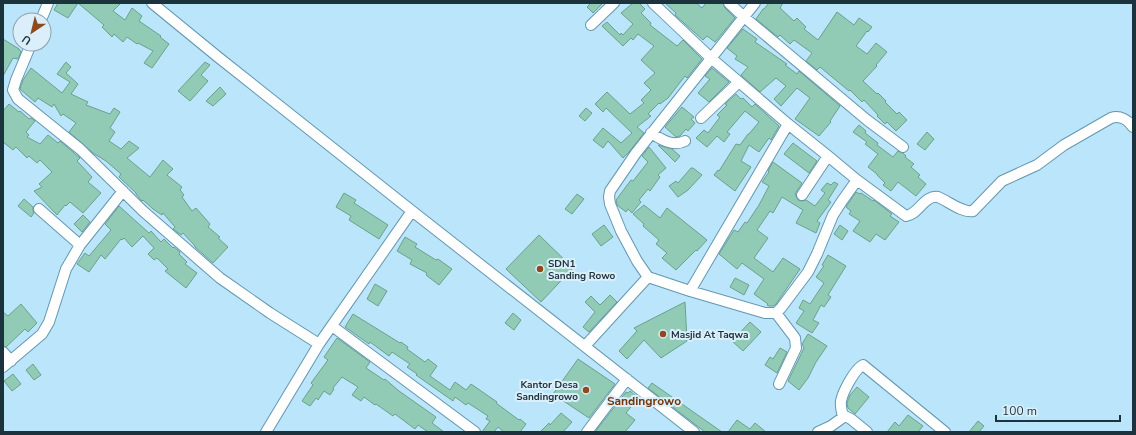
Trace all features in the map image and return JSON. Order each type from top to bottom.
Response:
[{"type":"street","points":[[152,3],[218,58],[694,432]]},
{"type":"street","points":[[591,25],[614,3]]},
{"type":"street","points":[[653,3],[711,58],[788,124],[857,180],[906,216],[914,212],[928,199],[934,196],[970,212],[980,204],[1002,181],[1037,165],[1064,145],[1111,118],[1122,118],[1133,127]]},
{"type":"street","points":[[729,3],[867,120],[903,147]]},
{"type":"street","points":[[755,3],[651,133],[610,191],[610,204],[621,231],[637,261],[648,277],[765,313],[776,313],[808,272],[833,215],[857,180]]},
{"type":"street","points":[[28,52],[13,90],[18,99],[80,149],[143,211],[220,278],[270,313],[319,344]]},
{"type":"street","points":[[702,118],[739,82]]},
{"type":"street","points":[[690,291],[788,124]]},
{"type":"street","points":[[651,133],[673,144],[679,144],[685,141]]},
{"type":"street","points":[[802,195],[828,156]]},
{"type":"street","points":[[3,352],[7,364],[42,334],[49,322],[66,269],[80,245],[123,191]]},
{"type":"street","points":[[39,209],[80,245]]},
{"type":"street","points":[[266,432],[319,344],[412,211]]},
{"type":"street","points":[[585,346],[648,277]]},
{"type":"street","points":[[776,313],[795,338],[796,348],[779,384]]},
{"type":"street","points":[[332,326],[475,432]]},
{"type":"street","points":[[843,417],[840,402],[842,396],[856,370],[863,364],[945,432]]},
{"type":"street","points":[[587,432],[627,379]]},
{"type":"street","points":[[818,432],[831,426],[843,417],[848,416],[867,432]]},
{"type":"building","points":[[58,3],[78,3],[68,18],[54,10]]},
{"type":"building","points":[[78,3],[121,3],[113,11],[125,20],[132,8],[142,16],[139,21],[161,36],[160,37],[169,44],[152,68],[144,63],[153,51],[138,43],[137,44],[127,37],[123,42],[114,34],[112,37],[102,27],[104,25]]},
{"type":"building","points":[[591,3],[603,3],[593,13],[587,7]]},
{"type":"building","points":[[633,3],[639,3],[645,9],[641,13],[651,23],[650,25],[677,46],[683,40],[702,59],[687,78],[685,76],[668,98],[660,104],[659,103],[648,114],[651,116],[637,127],[644,133],[623,158],[608,141],[603,148],[593,140],[603,128],[621,143],[632,133],[606,108],[603,112],[595,104],[607,92],[630,114],[644,103],[641,100],[651,90],[644,83],[655,73],[641,60],[654,46],[638,34],[633,40],[631,38],[623,46],[602,26],[607,22],[620,35],[621,33],[623,35],[633,24],[621,13]]},
{"type":"building","points":[[665,3],[696,3],[702,8],[706,3],[723,3],[725,8],[735,18],[715,42],[707,36],[703,40],[675,15],[676,13]]},
{"type":"building","points":[[769,3],[783,3],[780,8],[794,21],[797,18],[806,27],[804,29],[818,40],[837,12],[854,25],[859,18],[872,27],[868,32],[867,31],[856,46],[867,54],[876,43],[887,52],[876,65],[877,66],[863,81],[877,94],[878,93],[897,114],[899,112],[907,120],[896,131],[887,122],[885,124],[864,100],[862,102],[850,90],[849,91],[820,67],[817,70],[806,61],[812,53],[794,40],[790,44],[780,35],[778,37],[756,19]]},
{"type":"building","points":[[743,29],[757,39],[755,42],[787,64],[785,65],[797,74],[799,71],[840,106],[830,121],[831,122],[819,136],[795,119],[810,98],[797,88],[781,106],[774,99],[786,86],[776,78],[760,92],[741,75],[748,67],[735,59],[737,56],[727,48]]},
{"type":"building","points":[[3,39],[12,45],[12,52],[21,52],[18,59],[13,58],[3,76]]},
{"type":"building","points":[[66,62],[71,67],[66,73],[78,84],[71,94],[88,102],[86,105],[110,114],[114,108],[120,112],[110,128],[115,132],[109,141],[121,149],[129,141],[139,148],[127,158],[150,177],[163,160],[173,169],[167,175],[182,187],[180,190],[184,195],[182,197],[192,211],[196,208],[210,224],[208,227],[220,237],[218,238],[228,247],[213,263],[195,247],[183,233],[181,235],[173,229],[175,227],[163,213],[162,215],[143,200],[142,201],[136,193],[119,177],[121,174],[106,161],[93,153],[69,132],[76,123],[63,114],[61,116],[54,104],[52,107],[38,98],[35,102],[20,89],[23,80],[31,68],[62,93],[70,82],[57,74]]},
{"type":"building","points":[[205,62],[210,65],[201,75],[208,81],[190,101],[178,91]]},
{"type":"building","points":[[712,68],[729,82],[709,102],[698,93],[710,79],[705,76]]},
{"type":"building","points":[[220,87],[226,94],[213,106],[206,101]]},
{"type":"building","points":[[736,94],[741,99],[743,98],[752,107],[755,104],[779,126],[771,140],[769,138],[759,152],[749,145],[741,161],[751,167],[735,191],[714,175],[718,170],[719,171],[736,144],[740,145],[759,122],[745,111],[727,132],[730,134],[724,142],[717,136],[707,147],[696,138],[704,130],[708,133],[720,117],[717,115],[727,105],[725,104]]},
{"type":"building","points":[[9,104],[29,119],[31,118],[35,121],[26,132],[29,135],[27,137],[40,144],[48,135],[58,143],[60,141],[80,158],[77,161],[92,177],[88,182],[101,193],[83,213],[70,202],[66,206],[65,205],[57,215],[34,191],[42,187],[39,184],[52,172],[40,160],[37,163],[29,156],[27,158],[16,147],[13,150],[3,142],[3,111]]},
{"type":"building","points":[[682,107],[694,117],[691,119],[695,123],[688,131],[686,129],[680,136],[676,137],[665,127]]},
{"type":"building","points":[[586,108],[592,113],[585,121],[579,116]]},
{"type":"building","points":[[859,125],[866,131],[865,133],[878,143],[877,145],[893,157],[898,151],[903,153],[906,156],[905,157],[914,164],[911,167],[920,175],[918,177],[926,184],[916,196],[898,182],[891,191],[883,185],[885,183],[877,174],[868,167],[878,154],[865,144],[867,142],[853,132]]},
{"type":"building","points":[[927,132],[934,139],[925,150],[917,144]]},
{"type":"building","points":[[793,143],[817,161],[809,173],[784,154]]},
{"type":"building","points":[[658,145],[672,149],[680,156],[675,162]]},
{"type":"building","points":[[649,147],[666,168],[658,175],[660,177],[650,191],[648,189],[639,200],[641,202],[632,213],[628,209],[626,212],[617,205],[616,200],[631,180],[633,181],[648,162],[642,156]]},
{"type":"building","points":[[773,162],[802,183],[795,194],[798,200],[806,200],[815,206],[825,193],[821,190],[827,183],[831,185],[834,182],[838,184],[828,200],[831,202],[817,221],[820,223],[816,233],[796,223],[803,210],[782,197],[773,213],[770,211],[757,230],[768,238],[754,258],[773,272],[783,258],[800,269],[776,304],[769,306],[754,294],[764,279],[742,263],[737,269],[719,254],[734,230],[738,232],[745,222],[747,223],[759,205],[769,186],[762,182],[769,172],[768,171]]},
{"type":"building","points":[[691,168],[702,175],[688,190],[678,197],[669,186],[676,181],[678,183]]},
{"type":"building","points":[[856,192],[861,193],[873,201],[874,200],[892,214],[890,216],[899,222],[885,240],[876,234],[870,242],[853,231],[860,221],[849,214],[851,211],[846,207]]},
{"type":"building","points":[[344,193],[356,200],[354,203],[388,225],[379,239],[349,220],[351,216],[336,207]]},
{"type":"building","points":[[577,194],[584,199],[572,214],[565,209]]},
{"type":"building","points":[[24,199],[33,207],[34,213],[31,217],[18,206]]},
{"type":"building","points":[[644,205],[660,218],[667,208],[707,240],[676,270],[662,258],[667,253],[656,244],[659,240],[643,226],[644,224],[633,214]]},
{"type":"building","points":[[119,206],[149,233],[151,231],[161,242],[164,239],[173,248],[174,247],[180,252],[179,254],[187,262],[185,264],[197,273],[186,288],[165,271],[168,269],[157,258],[154,260],[148,254],[154,248],[143,236],[132,247],[124,238],[122,240],[121,239],[105,259],[101,255],[89,272],[77,264],[85,253],[89,256],[111,230],[105,224]]},
{"type":"building","points":[[83,215],[90,222],[82,232],[74,224]]},
{"type":"building","points":[[604,225],[613,237],[601,246],[592,234]]},
{"type":"building","points":[[840,225],[848,231],[842,240],[834,234]]},
{"type":"building","name":"SDN1 Sanding Rowo","points":[[539,235],[573,268],[541,302],[506,269]]},
{"type":"building","points":[[405,237],[417,244],[415,247],[436,260],[438,259],[452,269],[439,285],[426,275],[427,273],[410,264],[412,260],[397,251]]},
{"type":"building","points":[[828,255],[846,266],[828,295],[831,297],[824,307],[821,305],[813,320],[819,323],[812,333],[796,323],[804,311],[799,308],[803,300],[810,304],[824,283],[816,277],[824,266],[822,265]]},
{"type":"building","points":[[735,278],[749,285],[744,295],[730,287]]},
{"type":"building","points":[[375,284],[387,291],[378,306],[367,299]]},
{"type":"building","points":[[610,295],[617,302],[589,332],[583,327],[595,312],[585,302],[591,296],[600,305]]},
{"type":"building","name":"Masjid At Taqwa","points":[[685,302],[687,341],[661,358],[644,340],[627,359],[619,351],[637,331],[634,328]]},
{"type":"building","points":[[21,304],[37,323],[28,332],[25,329],[6,347],[3,346],[3,312],[8,316]]},
{"type":"building","points":[[513,313],[521,320],[514,330],[505,323]]},
{"type":"building","points":[[353,314],[400,343],[401,342],[408,347],[407,349],[425,362],[428,359],[437,366],[430,376],[450,390],[455,382],[466,390],[471,384],[526,424],[520,432],[504,432],[498,427],[494,432],[482,432],[490,421],[486,419],[488,416],[468,403],[466,405],[455,397],[453,401],[416,375],[417,374],[407,367],[410,364],[392,352],[389,356],[370,342],[369,344],[345,327]]},
{"type":"building","points":[[750,322],[761,332],[743,351],[732,341]]},
{"type":"building","points":[[808,334],[827,346],[799,390],[788,381],[804,348],[802,344]]},
{"type":"building","points":[[337,338],[370,362],[366,368],[384,380],[385,379],[399,391],[436,417],[432,423],[444,432],[428,432],[418,425],[415,429],[395,414],[393,416],[364,397],[361,401],[352,395],[358,387],[342,377],[333,388],[334,389],[330,395],[324,391],[318,400],[316,398],[310,406],[302,401],[313,385],[311,383],[328,360],[324,357]]},
{"type":"building","points":[[780,348],[787,352],[777,373],[765,365],[770,357],[773,359]]},
{"type":"building","name":"Kantor Desa Sandingrowo","points":[[578,359],[615,384],[589,418],[553,394]]},
{"type":"building","points":[[33,364],[41,375],[34,380],[26,370]]},
{"type":"building","points":[[13,374],[21,384],[12,391],[4,381]]},
{"type":"building","points":[[652,383],[722,432],[705,432],[648,388]]},
{"type":"building","points":[[857,387],[869,397],[855,414],[848,408],[847,403],[850,395]]},
{"type":"building","points":[[630,391],[638,398],[626,413],[635,420],[625,432],[595,432],[626,392],[628,393]]},
{"type":"building","points":[[561,413],[572,422],[563,432],[540,432],[549,423],[550,425]]},
{"type":"building","points":[[908,415],[923,426],[918,432],[887,432],[895,422],[899,426]]},
{"type":"building","points":[[737,420],[750,429],[755,423],[766,432],[728,432]]},
{"type":"building","points":[[978,421],[984,426],[979,432],[969,432]]},
{"type":"place","name":"SDN1 Sanding Rowo","points":[[540,269]]},
{"type":"place","name":"Masjid At Taqwa","points":[[663,334]]},
{"type":"place","name":"Kantor Desa Sandingrowo","points":[[586,390]]},
{"type":"district","name":"Sandingrowo","points":[[644,401]]}]
